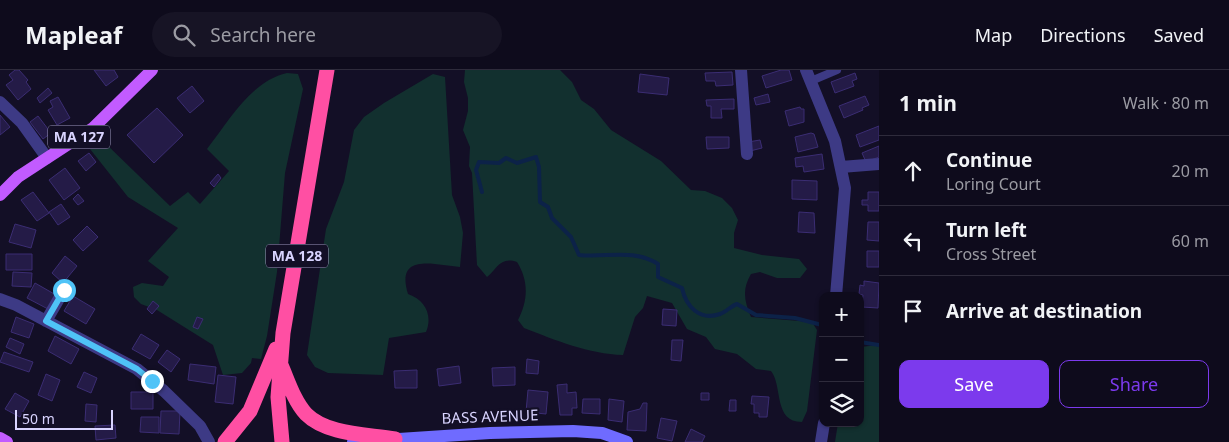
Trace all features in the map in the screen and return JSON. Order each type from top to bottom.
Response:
[{"type":"highway","name":"MA 128","points":[[282,442],[278,412],[283,334],[326,70]]},
{"type":"highway","points":[[225,442],[250,411],[283,334]]},
{"type":"highway","points":[[280,363],[296,398],[312,418],[334,429],[395,439]]},
{"type":"main road","name":"MA 127","points":[[0,195],[18,177],[93,128],[152,70]]},
{"type":"main road","name":"BASS AVENUE","points":[[353,442],[395,439],[496,437],[573,431],[602,433],[627,442]]},
{"type":"main road","points":[[0,438],[8,442]]},
{"type":"street","points":[[741,70],[747,154]]},
{"type":"street","points":[[808,75],[835,141],[845,188],[836,292]]},
{"type":"street","points":[[0,102],[22,123],[47,158]]},
{"type":"street","points":[[841,167],[879,164]]},
{"type":"street","points":[[46,321],[64,290]]},
{"type":"street","points":[[0,299],[16,305],[137,369],[164,391],[200,426],[209,442]]},
{"type":"street","points":[[822,442],[824,427]]},
{"type":"lane","points":[[808,75],[837,70]]},
{"type":"green space","points":[[465,70],[560,70],[572,82],[581,100],[594,109],[611,130],[661,161],[691,190],[705,191],[722,198],[732,208],[738,220],[734,233],[734,248],[762,255],[799,259],[807,269],[800,278],[777,278],[760,272],[751,274],[746,285],[745,295],[751,317],[812,322],[817,330],[807,411],[802,422],[793,420],[783,410],[775,377],[771,371],[756,369],[737,354],[715,349],[706,337],[687,329],[672,303],[647,296],[643,308],[635,317],[623,355],[585,349],[560,342],[524,328],[518,320],[524,306],[526,291],[524,276],[517,262],[507,261],[499,264],[487,277],[477,265],[472,173],[469,166],[470,147],[463,130],[468,111],[468,98],[464,82]]},
{"type":"green space","points":[[287,73],[298,74],[303,89],[285,173],[277,272],[267,336],[261,359],[252,358],[251,363],[242,373],[223,375],[213,345],[157,310],[141,304],[134,297],[133,287],[142,283],[163,286],[169,277],[148,261],[178,228],[128,197],[90,149],[103,141],[170,206],[188,192],[200,204],[229,171],[207,149],[232,115],[252,93],[274,77]]},
{"type":"green space","points":[[433,74],[445,77],[452,195],[460,217],[463,233],[460,267],[420,264],[412,266],[407,272],[405,281],[408,294],[423,304],[428,314],[428,326],[426,332],[389,338],[383,375],[328,373],[315,367],[307,355],[326,229],[344,182],[354,130],[364,117]]},
{"type":"green space","points":[[879,345],[879,442],[835,442],[837,427],[864,427],[864,347]]},
{"type":"building","points":[[15,70],[19,70],[28,80],[26,82],[31,89],[18,100],[6,85],[13,80],[9,75]]},
{"type":"building","points":[[94,70],[114,70],[118,77],[106,86]]},
{"type":"building","points":[[781,70],[789,70],[792,80],[766,88],[762,76]]},
{"type":"building","points":[[732,72],[733,85],[716,86],[715,81],[706,81],[705,73]]},
{"type":"building","points":[[855,73],[857,79],[852,81],[854,86],[835,93],[831,82]]},
{"type":"building","points":[[640,74],[669,78],[667,95],[638,92]]},
{"type":"building","points":[[192,86],[204,101],[190,113],[177,98]]},
{"type":"building","points":[[48,88],[52,93],[40,103],[37,98]]},
{"type":"building","points":[[768,94],[770,102],[756,105],[754,98]]},
{"type":"building","points":[[865,96],[869,105],[862,108],[863,110],[844,118],[839,106]]},
{"type":"building","points":[[58,97],[70,118],[57,125],[48,110],[53,107],[50,101]]},
{"type":"building","points":[[734,99],[734,109],[721,109],[722,118],[711,118],[711,106],[707,106],[706,100]]},
{"type":"building","points":[[800,107],[804,109],[804,122],[789,126],[785,111]]},
{"type":"building","points":[[157,108],[183,135],[154,163],[127,135]]},
{"type":"building","points":[[0,115],[10,127],[0,135]]},
{"type":"building","points":[[38,116],[51,133],[43,139],[30,122]]},
{"type":"building","points":[[879,126],[879,140],[860,147],[856,135]]},
{"type":"building","points":[[814,134],[818,147],[798,152],[795,137]]},
{"type":"building","points":[[706,137],[729,137],[729,148],[707,149]]},
{"type":"building","points":[[760,140],[762,148],[750,151],[748,142]]},
{"type":"building","points":[[879,146],[879,157],[866,162],[862,153]]},
{"type":"building","points":[[89,153],[96,162],[86,171],[78,161]]},
{"type":"building","points":[[822,154],[824,169],[804,172],[803,166],[796,167],[795,158]]},
{"type":"building","points":[[65,168],[80,188],[64,200],[49,180]]},
{"type":"building","points":[[218,174],[221,178],[214,187],[210,183]]},
{"type":"building","points":[[792,180],[817,181],[817,200],[792,199]]},
{"type":"building","points":[[33,192],[49,213],[37,221],[21,200]]},
{"type":"building","points":[[868,192],[879,192],[879,211],[868,211],[868,205],[862,205],[862,200],[868,200]]},
{"type":"building","points":[[78,194],[84,201],[78,205],[73,199]]},
{"type":"building","points":[[61,204],[70,217],[58,225],[49,212]]},
{"type":"building","points":[[799,212],[814,213],[815,233],[798,232]]},
{"type":"building","points":[[868,222],[879,222],[879,241],[867,240]]},
{"type":"building","points":[[15,224],[36,230],[31,248],[9,242]]},
{"type":"building","points":[[87,226],[98,237],[83,251],[73,240]]},
{"type":"building","points":[[867,251],[879,251],[879,267],[867,267]]},
{"type":"building","points":[[6,254],[32,254],[32,270],[6,270]]},
{"type":"building","points":[[65,256],[77,266],[63,283],[52,273]]},
{"type":"building","points":[[13,272],[32,273],[31,287],[12,286]]},
{"type":"building","points":[[864,281],[879,283],[878,308],[864,307],[864,292],[859,292],[860,285],[864,286]]},
{"type":"building","points":[[35,283],[56,295],[48,309],[27,298]]},
{"type":"building","points":[[73,296],[95,309],[86,324],[64,311]]},
{"type":"building","points":[[153,301],[159,306],[152,314],[147,309]]},
{"type":"building","points":[[663,309],[677,310],[676,326],[662,325]]},
{"type":"building","points":[[16,317],[34,324],[29,338],[11,332]]},
{"type":"building","points":[[197,317],[203,319],[198,329],[193,327]]},
{"type":"building","points":[[141,334],[159,345],[150,359],[132,349]]},
{"type":"building","points":[[55,336],[79,349],[71,364],[48,351]]},
{"type":"building","points":[[10,338],[24,344],[20,354],[6,347]]},
{"type":"building","points":[[672,340],[683,340],[681,361],[671,360]]},
{"type":"building","points":[[167,350],[180,359],[171,372],[158,362]]},
{"type":"building","points":[[4,352],[33,362],[29,372],[0,362]]},
{"type":"building","points":[[527,359],[539,361],[538,374],[526,373]]},
{"type":"building","points":[[190,364],[216,367],[214,384],[188,380]]},
{"type":"building","points":[[459,366],[461,383],[439,386],[437,369]]},
{"type":"building","points":[[515,367],[515,385],[493,386],[492,368]]},
{"type":"building","points":[[417,370],[417,388],[395,388],[394,371]]},
{"type":"building","points":[[84,372],[97,378],[91,393],[77,387]]},
{"type":"building","points":[[46,374],[60,380],[52,401],[38,395]]},
{"type":"building","points":[[218,375],[236,377],[233,404],[215,402]]},
{"type":"building","points":[[567,384],[567,393],[576,392],[577,408],[572,408],[572,415],[560,415],[557,385]]},
{"type":"building","points":[[528,390],[548,392],[546,414],[526,412]]},
{"type":"building","points":[[131,392],[153,392],[153,409],[131,409]]},
{"type":"building","points":[[15,393],[29,401],[20,417],[5,409]]},
{"type":"building","points":[[701,393],[709,393],[709,400],[701,400]]},
{"type":"building","points":[[752,396],[769,397],[767,417],[759,417],[759,413],[754,413],[754,404],[751,404]]},
{"type":"building","points":[[583,399],[600,399],[600,414],[582,413]]},
{"type":"building","points":[[609,399],[624,401],[622,422],[608,420]]},
{"type":"building","points":[[730,400],[736,400],[736,411],[729,411]]},
{"type":"building","points":[[643,403],[647,403],[646,431],[627,430],[628,412],[640,409]]},
{"type":"building","points":[[86,404],[97,405],[96,422],[85,421]]},
{"type":"building","points":[[161,411],[180,411],[179,434],[160,433]]},
{"type":"building","points":[[141,417],[159,417],[159,433],[140,432]]},
{"type":"building","points":[[661,418],[677,421],[672,441],[657,438]]},
{"type":"building","points":[[115,425],[116,438],[96,440],[95,426]]},
{"type":"building","points":[[691,429],[705,436],[702,442],[685,442]]},
{"type":"waterway","points":[[482,192],[476,170],[479,162],[499,163],[506,158],[517,163],[536,157],[539,167],[540,202],[548,207],[552,218],[571,237],[579,255],[629,255],[649,259],[658,264],[658,277],[682,288],[687,301],[695,311],[706,316],[720,314],[737,304],[756,315],[795,318],[819,324]]},
{"type":"waterway","points":[[864,343],[879,345]]},
{"type":"route","points":[[64,290],[46,321],[137,369],[152,381]]}]
